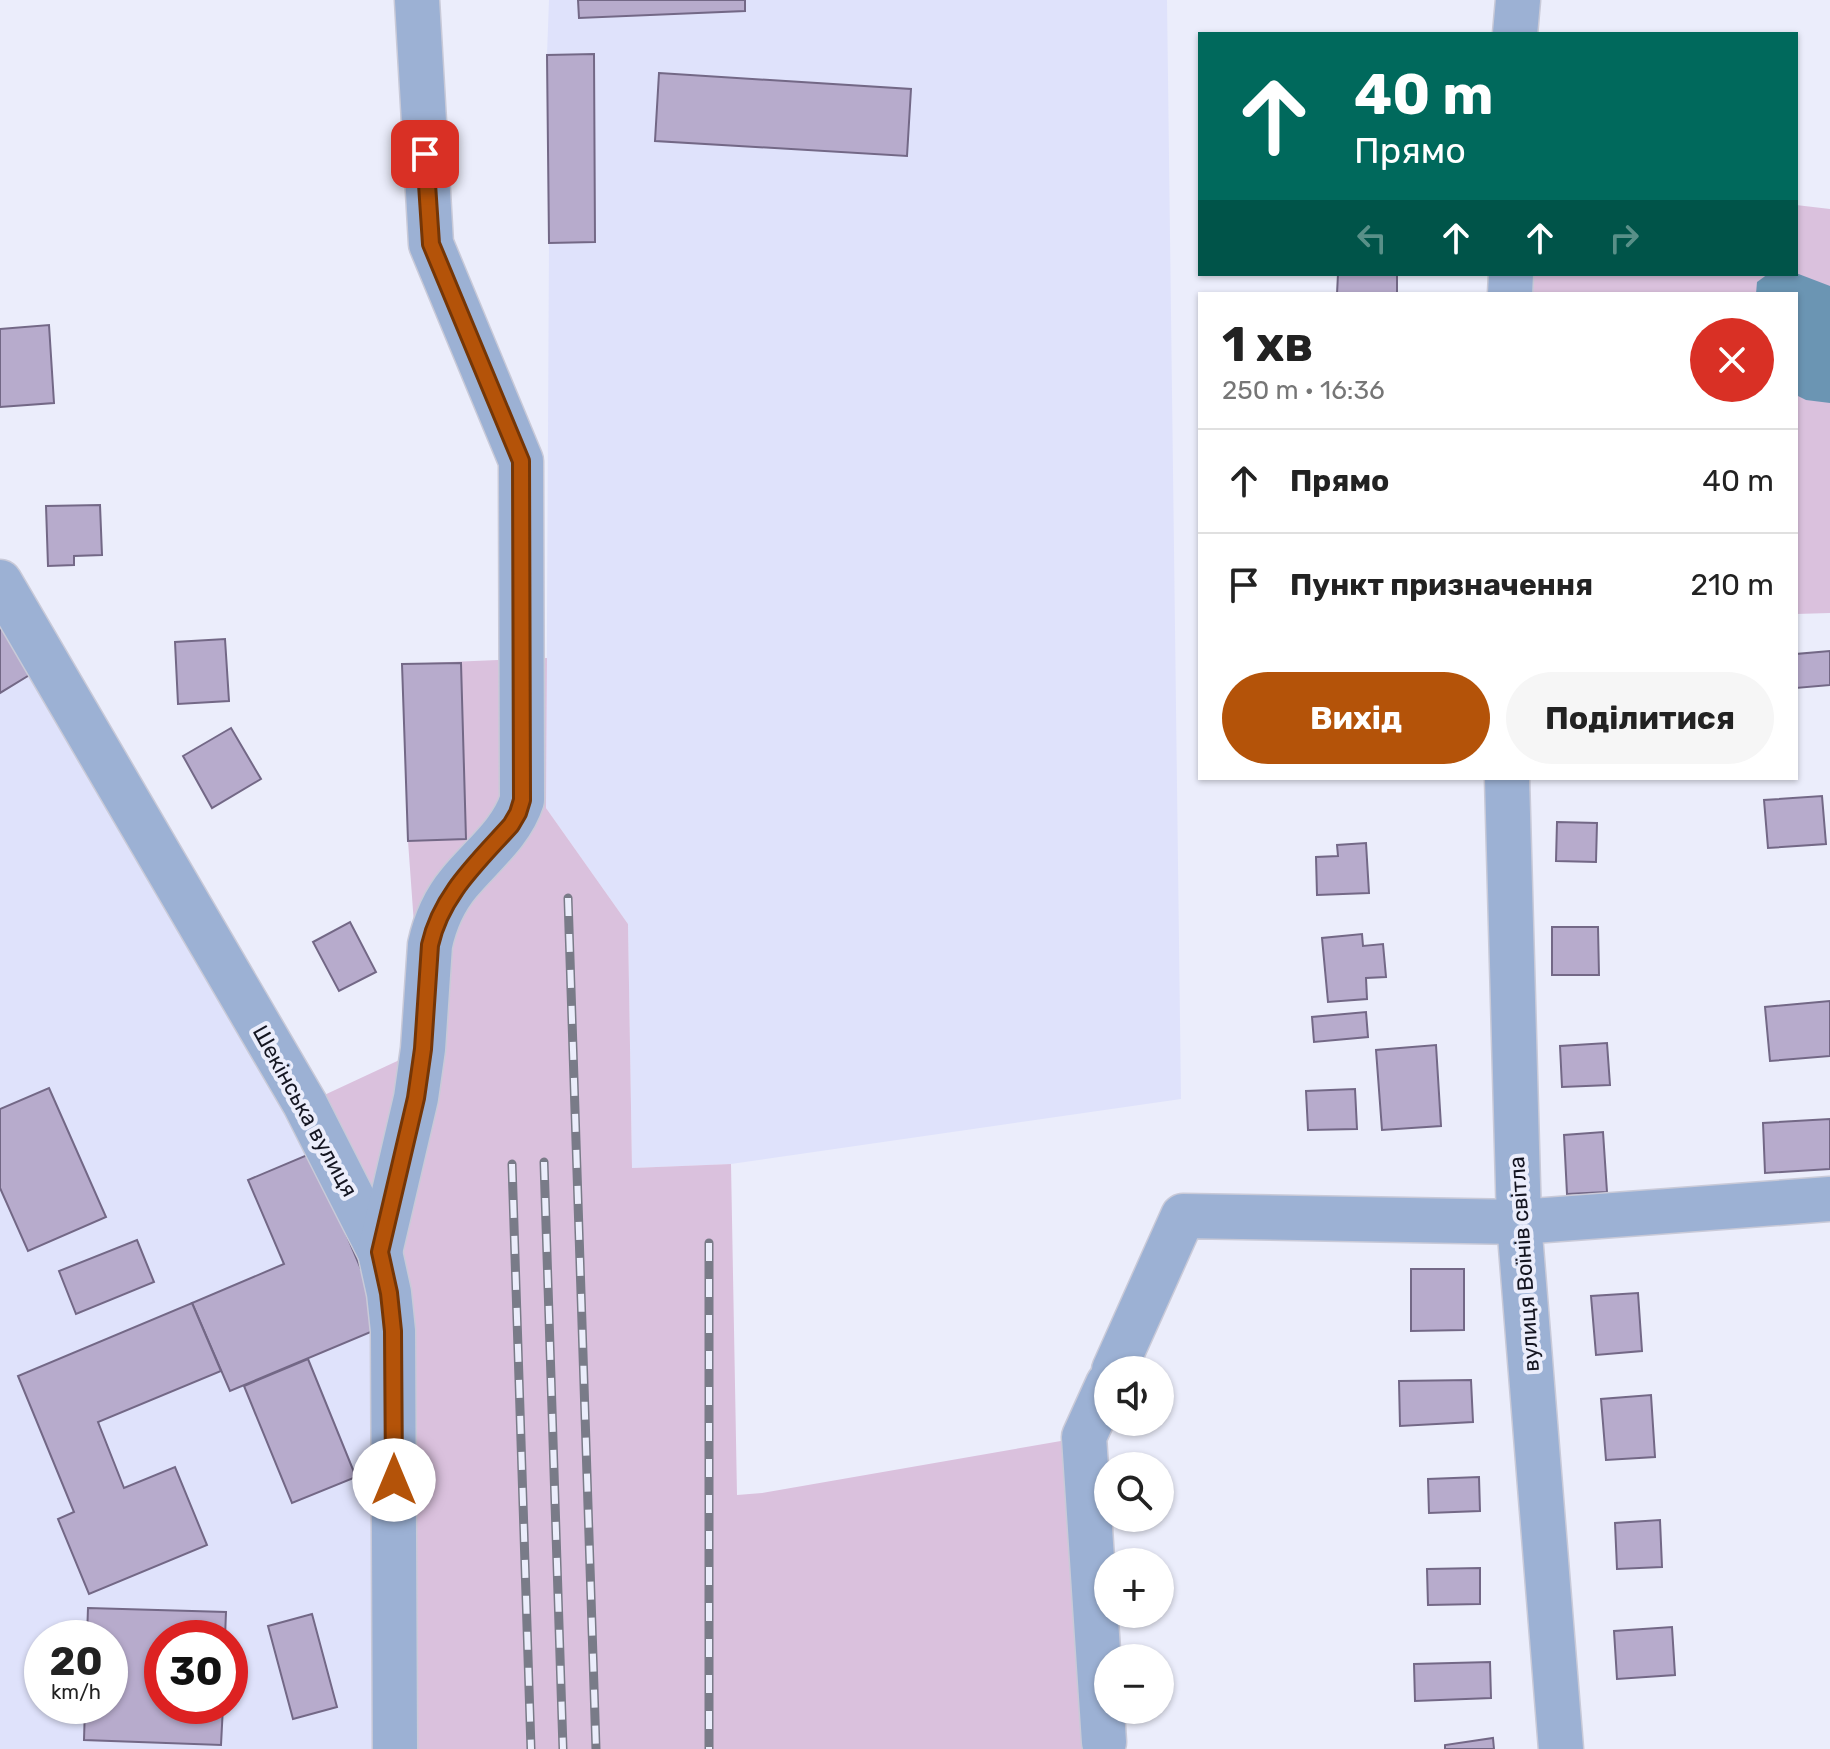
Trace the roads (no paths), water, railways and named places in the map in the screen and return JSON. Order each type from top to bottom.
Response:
[{"type":"street","points":[[380,1252],[416,1098],[434,928],[449,898],[511,825],[522,800],[521,461],[431,244],[417,0]]},
{"type":"street","points":[[1515,32],[1518,0]]},
{"type":"street","name":"Шекінська вулиця","points":[[0,582],[305,1104],[380,1252],[393,1331],[395,1749]]},
{"type":"street","name":"вулиця Воїнів світла","points":[[1507,780],[1519,1222],[1561,1749]]},
{"type":"street","points":[[1120,1356],[1183,1216],[1519,1222],[1830,1199]]},
{"type":"street","points":[[1094,1415],[1084,1437],[1104,1742]]},
{"type":"railway","points":[[568,898],[596,1749]]},
{"type":"railway","points":[[544,1162],[563,1749]]},
{"type":"railway","points":[[512,1164],[531,1749]]},
{"type":"railway","points":[[709,1243],[709,1749]]}]
